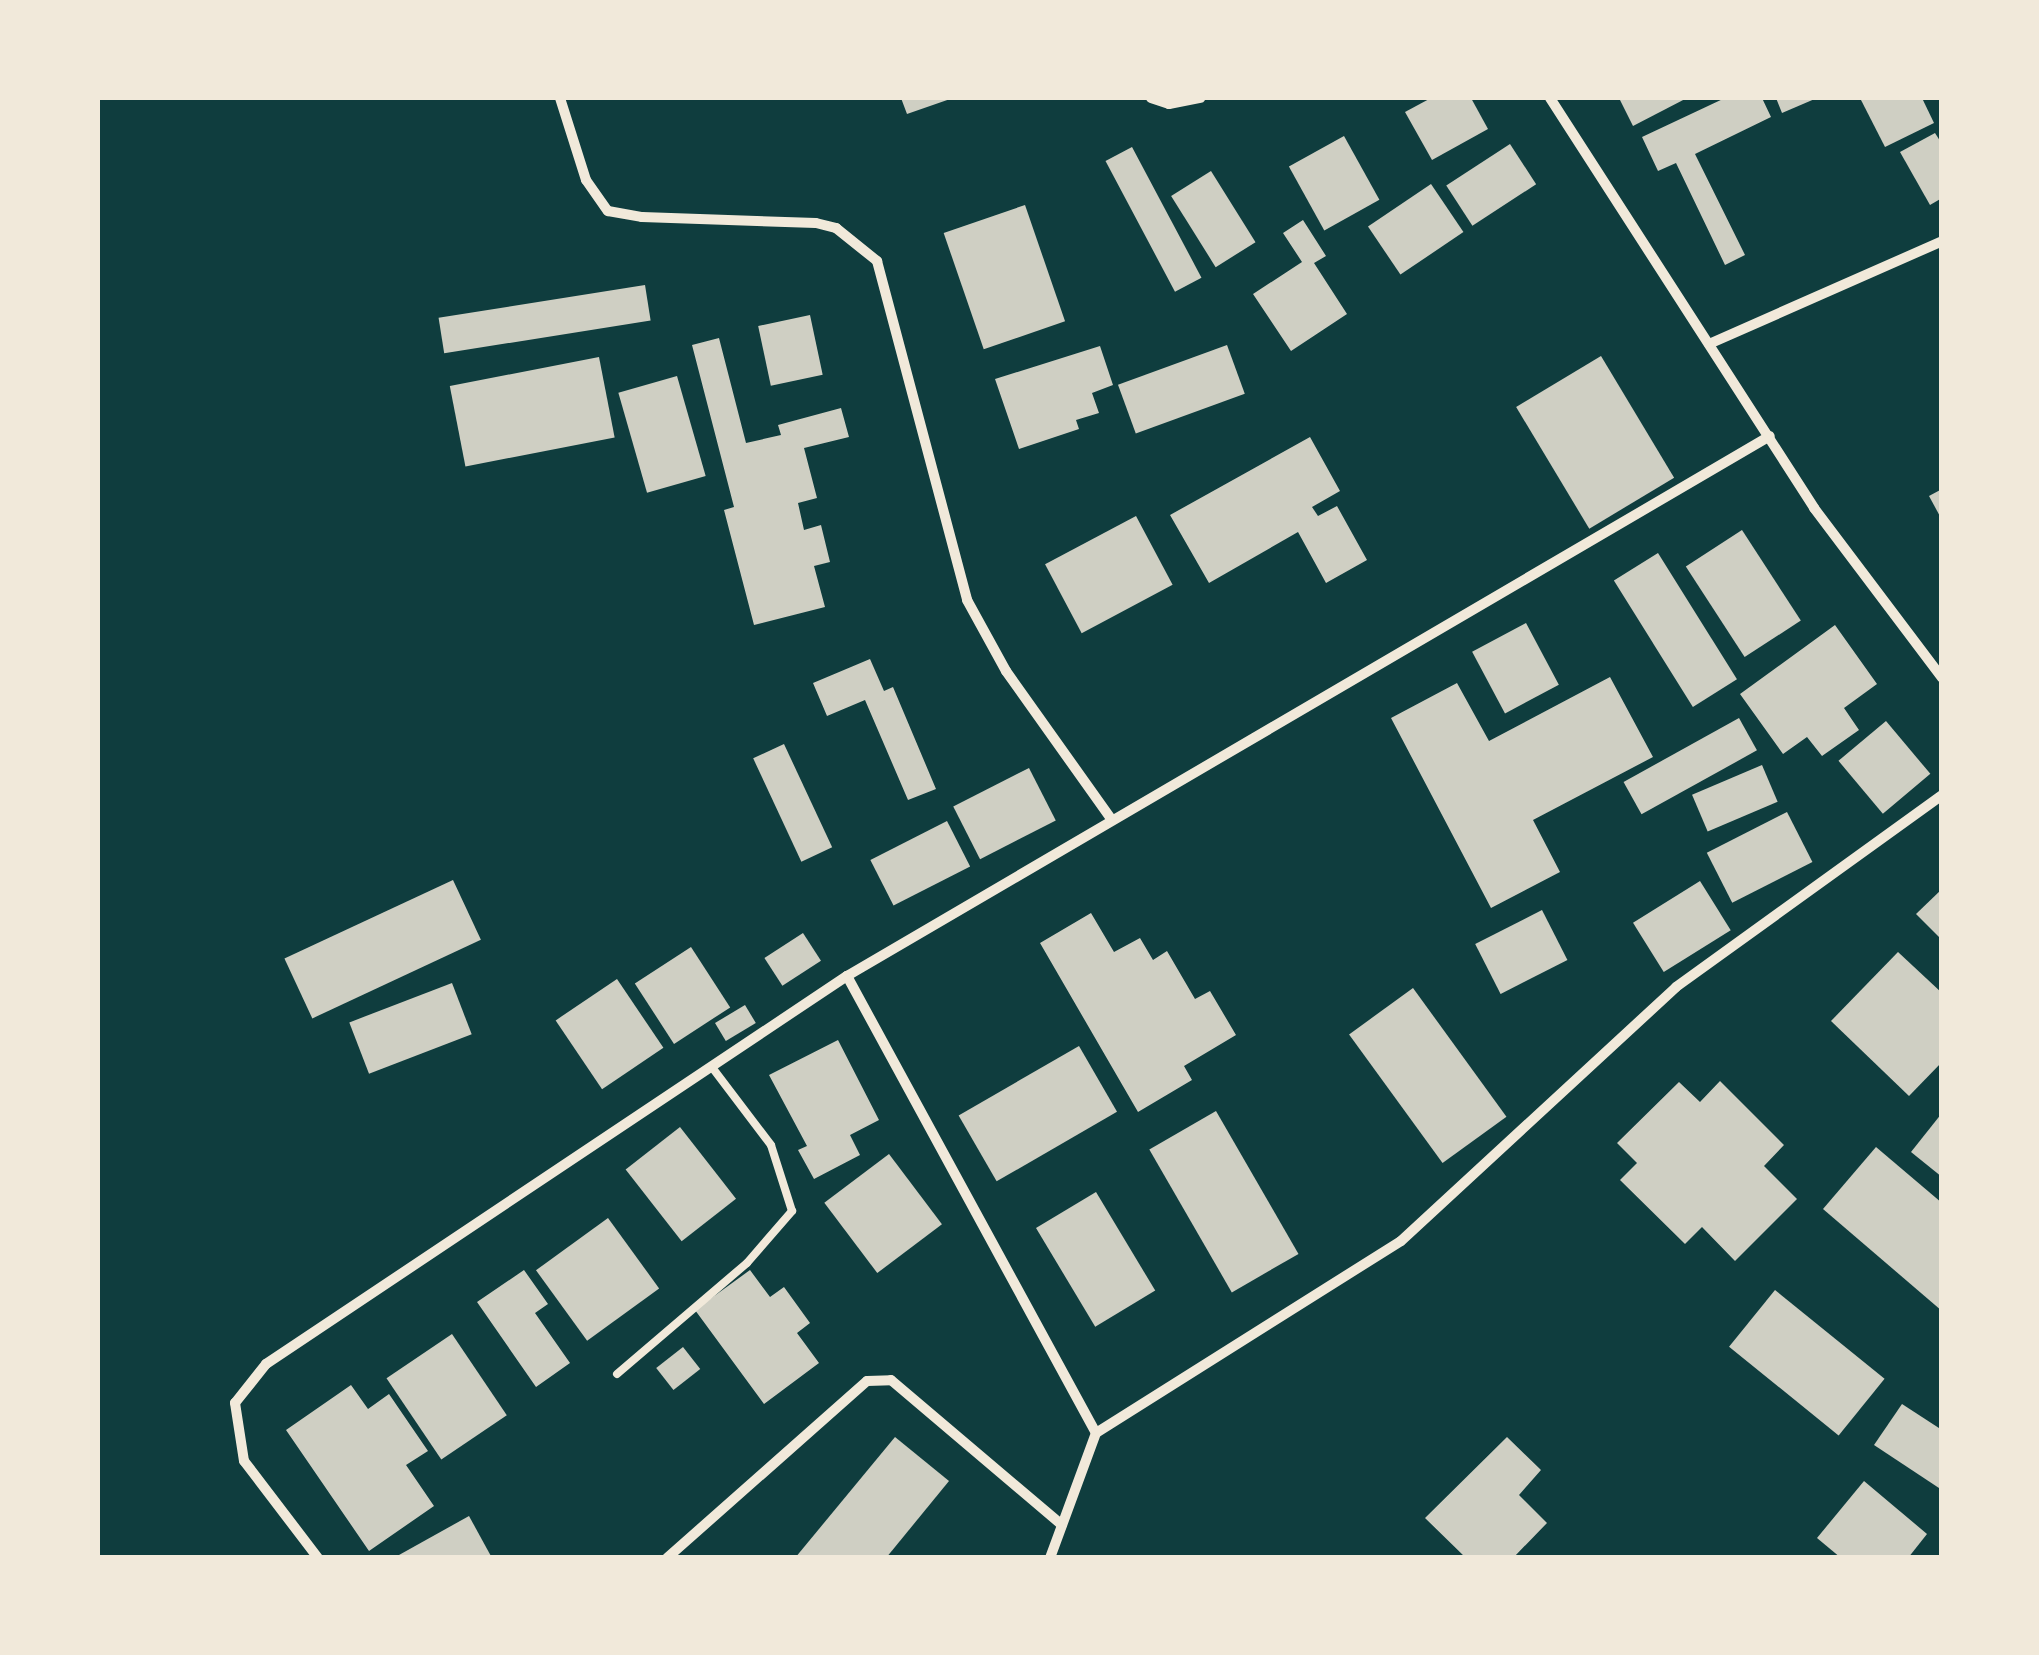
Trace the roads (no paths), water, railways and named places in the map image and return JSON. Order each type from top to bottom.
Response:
[{"type":"street","points":[[560,98],[586,180],[608,211],[642,217],[816,223],[836,228],[877,261],[967,600],[1006,671],[1112,820]]},
{"type":"street","points":[[1151,98],[1169,104],[1200,98]]},
{"type":"street","points":[[1550,98],[1814,508],[1942,678]]},
{"type":"street","points":[[1710,344],[1942,241]]},
{"type":"street","points":[[318,1558],[244,1461],[235,1402],[266,1364],[847,976],[1770,436]]},
{"type":"street","points":[[1050,1558],[1096,1433],[1402,1241],[1676,987],[1942,796]]},
{"type":"street","points":[[847,976],[1096,1433]]},
{"type":"street","points":[[667,1558],[867,1380],[891,1380],[1062,1525]]},
{"type":"lane","points":[[617,1374],[746,1262],[792,1212],[772,1145],[711,1066]]}]
